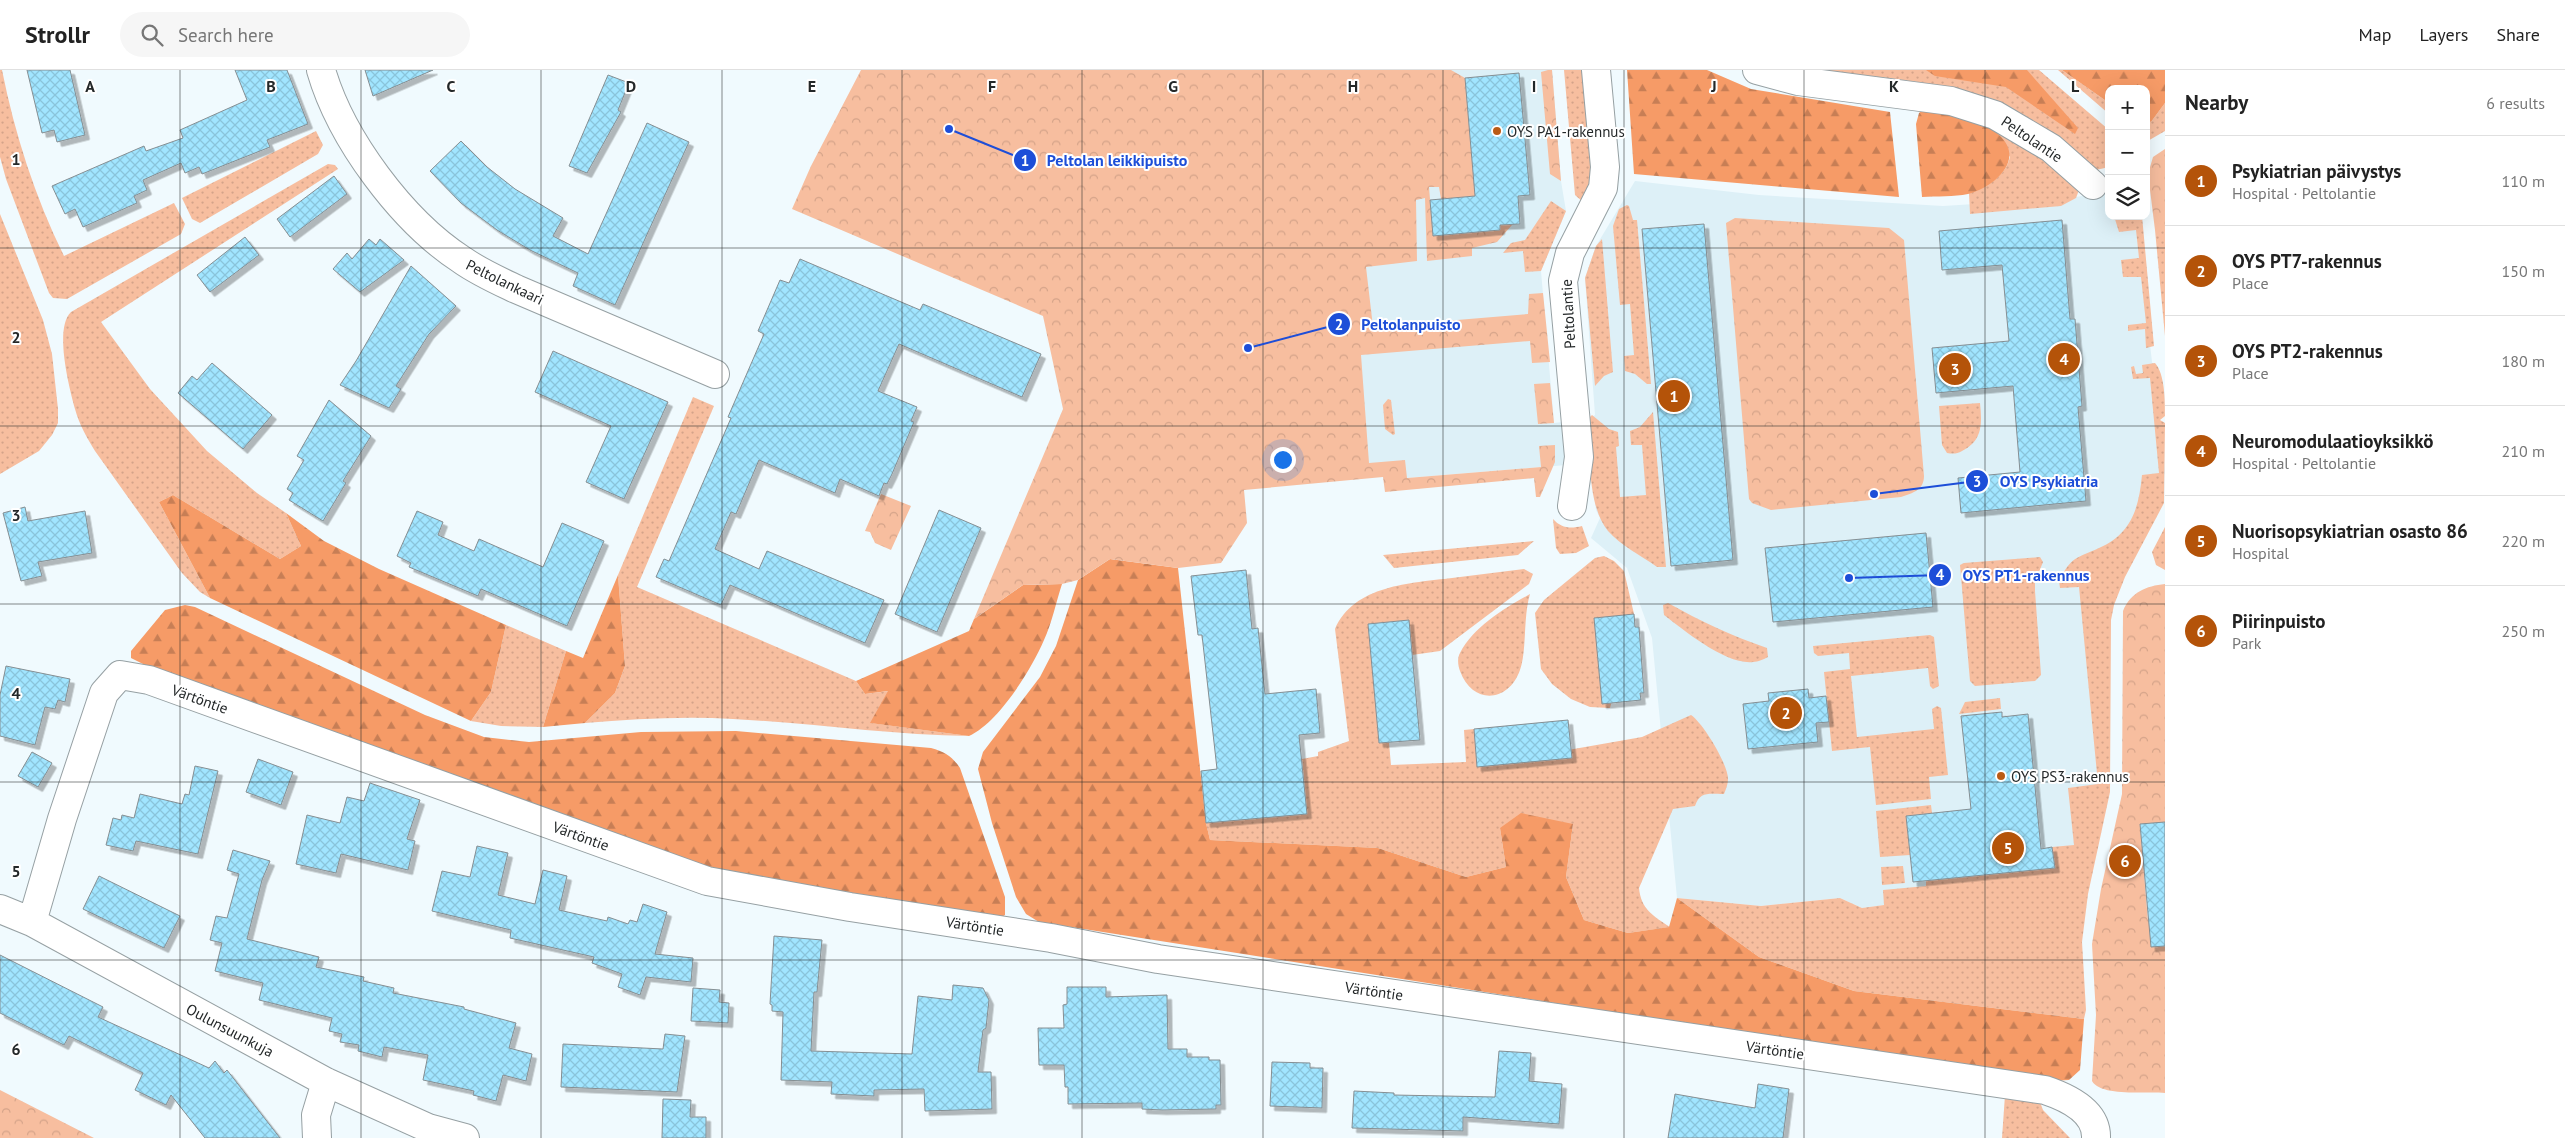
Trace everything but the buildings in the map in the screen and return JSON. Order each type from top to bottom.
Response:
[{"type":"street","name":"Peltolankaari","points":[[321,70],[326,88],[352,142],[381,183],[428,233],[460,260],[487,276],[516,289],[715,374]]},
{"type":"street","name":"Peltolantie","points":[[1572,506],[1579,457],[1563,280],[1570,253],[1603,188],[1605,167],[1596,70]]},
{"type":"street","name":"Peltolantie","points":[[1757,70],[1798,81],[1951,101],[1995,115],[2051,148],[2093,185]]},
{"type":"street","name":"Värtöntie","points":[[32,922],[62,818],[104,694],[120,676],[150,680],[707,881],[850,907],[1051,938],[1158,959],[2045,1090],[2064,1096],[2080,1107],[2090,1119],[2096,1138]]},
{"type":"street","name":"Oulunsuunkuja","points":[[0,909],[32,922],[326,1082],[428,1128],[465,1138]]},
{"type":"street","points":[[317,1138],[316,1115],[326,1082]]},
{"type":"shaded area","points":[[1382,70],[1552,70],[1561,181],[1566,211],[1541,271],[1554,423],[1588,419],[1595,415],[1585,278],[1596,246],[1635,181],[1759,195],[1943,206],[2069,198],[2105,193],[2105,220],[2135,220],[2165,473],[2087,614],[2102,784],[2081,880],[1862,908],[1840,898],[1761,906],[1677,898],[1652,638],[1627,568],[1591,538],[1600,518],[1596,510],[1591,463],[1407,478],[1360,463],[1336,186]]},
{"type":"green space","points":[[0,70],[2,70],[13,118],[27,165],[44,211],[64,256],[174,203],[185,224],[181,234],[67,299],[53,298],[49,293],[6,179],[0,157]]},
{"type":"green space","points":[[861,70],[1451,70],[1465,78],[1475,196],[1441,199],[1439,187],[1429,187],[1433,236],[1500,230],[1500,225],[1512,225],[1497,242],[1472,248],[1472,256],[1427,261],[1425,198],[1416,200],[1417,261],[1366,267],[1373,327],[1528,314],[1529,294],[1543,293],[1550,362],[1532,363],[1530,341],[1361,355],[1369,463],[1405,460],[1407,478],[1541,467],[1539,446],[1555,445],[1555,462],[1540,497],[1536,497],[1534,478],[1385,492],[1383,477],[1244,490],[1247,523],[1221,563],[1178,568],[1110,559],[1078,580],[1062,584],[1023,585],[974,619],[1063,409],[1043,316],[792,209],[811,166]]},
{"type":"green space","points":[[1552,70],[1561,181],[1550,174],[1541,72]]},
{"type":"green space","points":[[1564,70],[1585,70],[1594,168],[1592,182],[1584,203],[1575,195]]},
{"type":"green space","points":[[1627,70],[1707,70],[1751,89],[1890,112],[1899,197],[1634,174]]},
{"type":"green space","points":[[1817,70],[2039,70],[2105,127],[2105,168],[2096,170],[2048,132],[2010,107],[1996,101],[1977,94],[1932,84]]},
{"type":"green space","points":[[1926,70],[2027,70],[2078,128],[2075,134],[2006,87],[1935,76]]},
{"type":"green space","points":[[2058,70],[2062,70],[2105,100],[2105,111]]},
{"type":"green space","points":[[2062,70],[2165,70],[2165,103],[2151,122],[2150,85],[2105,85],[2105,100]]},
{"type":"green space","points":[[2165,103],[2165,131],[2150,140],[2151,122]]},
{"type":"green space","points":[[1923,110],[1964,116],[1987,124],[2007,144],[2008,162],[2004,171],[1988,185],[1968,194],[1922,197],[1916,124],[1919,113]]},
{"type":"green space","points":[[1988,125],[2043,158],[2079,190],[2076,198],[2061,206],[1970,214],[1969,193],[1989,184],[2000,176],[2010,157]]},
{"type":"green space","points":[[316,131],[323,145],[318,154],[200,223],[192,219],[182,198]]},
{"type":"green space","points":[[2165,149],[2165,230],[2155,230],[2150,190],[2150,167],[2153,157]]},
{"type":"green space","points":[[328,164],[335,165],[338,169],[101,322],[150,389],[207,451],[257,493],[286,513],[301,546],[280,559],[173,495],[159,502],[210,598],[200,592],[182,573],[95,451],[84,431],[75,409],[64,358],[63,344],[66,320],[71,312]]},
{"type":"green space","points":[[1551,201],[1566,211],[1541,271],[1525,272],[1523,251],[1503,253],[1511,243],[1525,240]]},
{"type":"green space","points":[[1627,205],[1633,220],[1637,220],[1651,384],[1647,384],[1635,374],[1625,371],[1624,356],[1634,355],[1630,304],[1620,305],[1613,226],[1619,209]]},
{"type":"green space","points":[[0,214],[43,320],[52,354],[58,423],[52,435],[39,451],[0,474]]},
{"type":"green space","points":[[1735,218],[1889,228],[1904,240],[1924,476],[1924,481],[1920,488],[1901,497],[1771,510],[1752,503],[1749,499],[1726,223]]},
{"type":"green space","points":[[2115,220],[2142,220],[2154,346],[2146,348],[2145,329],[2128,331],[2128,325],[2146,323],[2141,277],[2123,277],[2121,260],[2139,258],[2136,230],[2119,232]]},
{"type":"green space","points":[[2155,230],[2165,230],[2165,336]]},
{"type":"green space","points":[[1602,239],[1613,372],[1604,376],[1595,386],[1585,278],[1596,246]]},
{"type":"green space","points":[[2155,363],[2163,381],[2164,396],[2165,416],[2160,420],[2165,423],[2164,503],[2125,577],[2114,605],[2111,620],[2110,792],[2088,894],[2082,942],[2086,1010],[2084,1019],[1854,991],[1759,957],[1677,898],[1761,906],[1840,898],[1862,908],[1884,905],[1883,890],[1926,886],[1926,881],[2055,868],[2052,847],[2074,845],[2068,788],[2098,784],[2079,587],[2060,588],[2059,581],[2071,562],[2110,542],[2119,535],[2132,518],[2136,508],[2142,475],[2159,473],[2150,378],[2133,379],[2131,367],[2134,366],[2136,374],[2143,373],[2142,365]]},
{"type":"green space","points":[[1550,383],[1554,423],[1538,424],[1534,384]]},
{"type":"green space","points":[[693,397],[714,406],[637,587],[856,681],[865,694],[889,691],[871,723],[969,736],[715,718],[659,718],[585,723],[615,693],[625,666],[618,575]]},
{"type":"green space","points":[[1388,399],[1391,400],[1395,434],[1393,435],[1385,429],[1383,405]]},
{"type":"green space","points":[[1980,403],[1980,431],[1974,442],[1958,453],[1947,453],[1942,445],[1939,406]]},
{"type":"green space","points":[[1653,412],[1666,567],[1657,567],[1625,546],[1608,531],[1596,507],[1591,478],[1588,419],[1592,415],[1609,429],[1618,432],[1619,446],[1616,447],[1620,497],[1646,495],[1642,445],[1631,445],[1630,431],[1640,427]]},
{"type":"green space","points":[[881,494],[911,506],[891,550],[875,543],[870,532],[865,531]]},
{"type":"green space","points":[[173,495],[280,559],[301,546],[286,513],[324,541],[379,569],[506,625],[491,692],[471,721],[210,598],[159,502]]},
{"type":"green space","points":[[1553,519],[1566,527],[1582,526],[1589,546],[1576,553],[1560,554],[1556,548]]},
{"type":"green space","points":[[2165,527],[2165,570],[2156,565],[2152,552]]},
{"type":"green space","points":[[1534,541],[1518,555],[1394,568],[1383,555]]},
{"type":"green space","points":[[1604,556],[1614,561],[1624,571],[1634,614],[1610,708],[1590,707],[1571,699],[1552,684],[1541,669],[1535,613],[1544,600],[1595,558]]},
{"type":"green space","points":[[2040,557],[2043,562],[2035,582],[2035,591],[2041,675],[2035,681],[1975,686],[1970,681],[1960,565],[1964,563]]},
{"type":"green space","points":[[1110,559],[1178,568],[1206,823],[1210,840],[1378,848],[1466,877],[1506,867],[1500,828],[1521,813],[1573,824],[1566,877],[1584,920],[1628,933],[1669,927],[1677,898],[1759,957],[1854,991],[2084,1019],[2080,1070],[2069,1080],[2051,1081],[1039,922],[1026,914],[1016,897],[992,823],[978,769],[983,752],[1040,677],[1056,646],[1078,580]]},
{"type":"green space","points":[[1524,569],[1533,574],[1529,584],[1440,651],[1412,655],[1409,620],[1368,624],[1379,743],[1389,743],[1391,765],[1466,762],[1464,730],[1474,729],[1477,766],[1642,737],[1691,715],[1702,726],[1714,744],[1724,764],[1728,781],[1724,794],[1706,794],[1697,801],[1695,806],[1673,809],[1639,888],[1645,907],[1670,927],[1628,933],[1584,920],[1566,877],[1573,824],[1500,828],[1506,867],[1466,877],[1378,848],[1210,840],[1206,823],[1307,813],[1302,759],[1318,756],[1318,752],[1349,741],[1335,629],[1344,614],[1356,603],[1385,589],[1402,585]]},
{"type":"green space","points":[[618,575],[625,666],[615,693],[585,723],[543,727],[566,651],[583,658]]},
{"type":"green space","points":[[1062,584],[1052,620],[1031,666],[1013,694],[992,719],[980,729],[969,736],[870,723],[888,691],[865,694],[856,681],[969,631],[974,619],[1023,585]]},
{"type":"green space","points":[[2165,584],[2165,822],[2140,825],[2148,921],[2165,920],[2165,1093],[2125,1092],[2105,1089],[2097,1086],[2092,1081],[2096,1015],[2092,944],[2101,889],[2122,794],[2123,611],[2130,599],[2140,591],[2152,586]]},
{"type":"green space","points":[[1530,594],[1526,613],[1522,662],[1515,681],[1500,694],[1482,695],[1473,690],[1466,682],[1460,671],[1458,657],[1466,643],[1482,626]]},
{"type":"green space","points":[[1668,603],[1716,628],[1767,648],[1768,657],[1755,662],[1742,661],[1706,646],[1664,615],[1663,605]]},
{"type":"green space","points":[[185,605],[195,607],[425,715],[484,737],[529,742],[641,732],[736,731],[931,748],[940,751],[951,757],[960,768],[1005,897],[1005,915],[1000,918],[785,885],[691,864],[153,669],[131,658],[131,651],[165,610]]},
{"type":"green space","points":[[506,625],[566,651],[543,727],[501,726],[471,721],[491,692]]},
{"type":"green space","points":[[1930,635],[1934,637],[1939,686],[1933,689],[1930,686],[1928,668],[1851,676],[1857,737],[1934,729],[1932,709],[1937,706],[1941,708],[1948,775],[1929,777],[1931,799],[1876,805],[1870,747],[1832,751],[1824,672],[1850,669],[1849,653],[1818,656],[1814,653],[1813,646]]},
{"type":"green space","points":[[2000,698],[2001,709],[1959,714],[1965,702]]},
{"type":"green space","points":[[1931,805],[1932,813],[1906,816],[1910,855],[1880,857],[1876,811]]},
{"type":"green space","points":[[1903,866],[1905,883],[1882,885],[1881,867]]},
{"type":"green space","points":[[0,1090],[94,1138],[0,1138]]},
{"type":"green space","points":[[2005,1095],[2040,1102],[2043,1110],[2070,1138],[2002,1138]]},
{"type":"place","name":"Peltolan leikkipuisto","points":[[949,129]]},
{"type":"place","name":"OYS PA1-rakennus","points":[[1497,131]]},
{"type":"place","name":"Peltolanpuisto","points":[[1248,348]]},
{"type":"place","name":"Neuromodulaatioyksikkö","points":[[2064,359]]},
{"type":"place","name":"OYS PT2-rakennus","points":[[1955,369]]},
{"type":"place","name":"Psykiatrian päivystys","points":[[1674,396]]},
{"type":"place","name":"OYS Psykiatria","points":[[1874,494]]},
{"type":"place","name":"OYS PT1-rakennus","points":[[1849,578]]},
{"type":"place","name":"OYS PT7-rakennus","points":[[1786,713]]},
{"type":"place","name":"OYS PS3-rakennus","points":[[2001,776]]},
{"type":"place","name":"Nuorisopsykiatrian osasto 86","points":[[2008,848]]},
{"type":"place","name":"Piirinpuisto","points":[[2125,861]]}]
